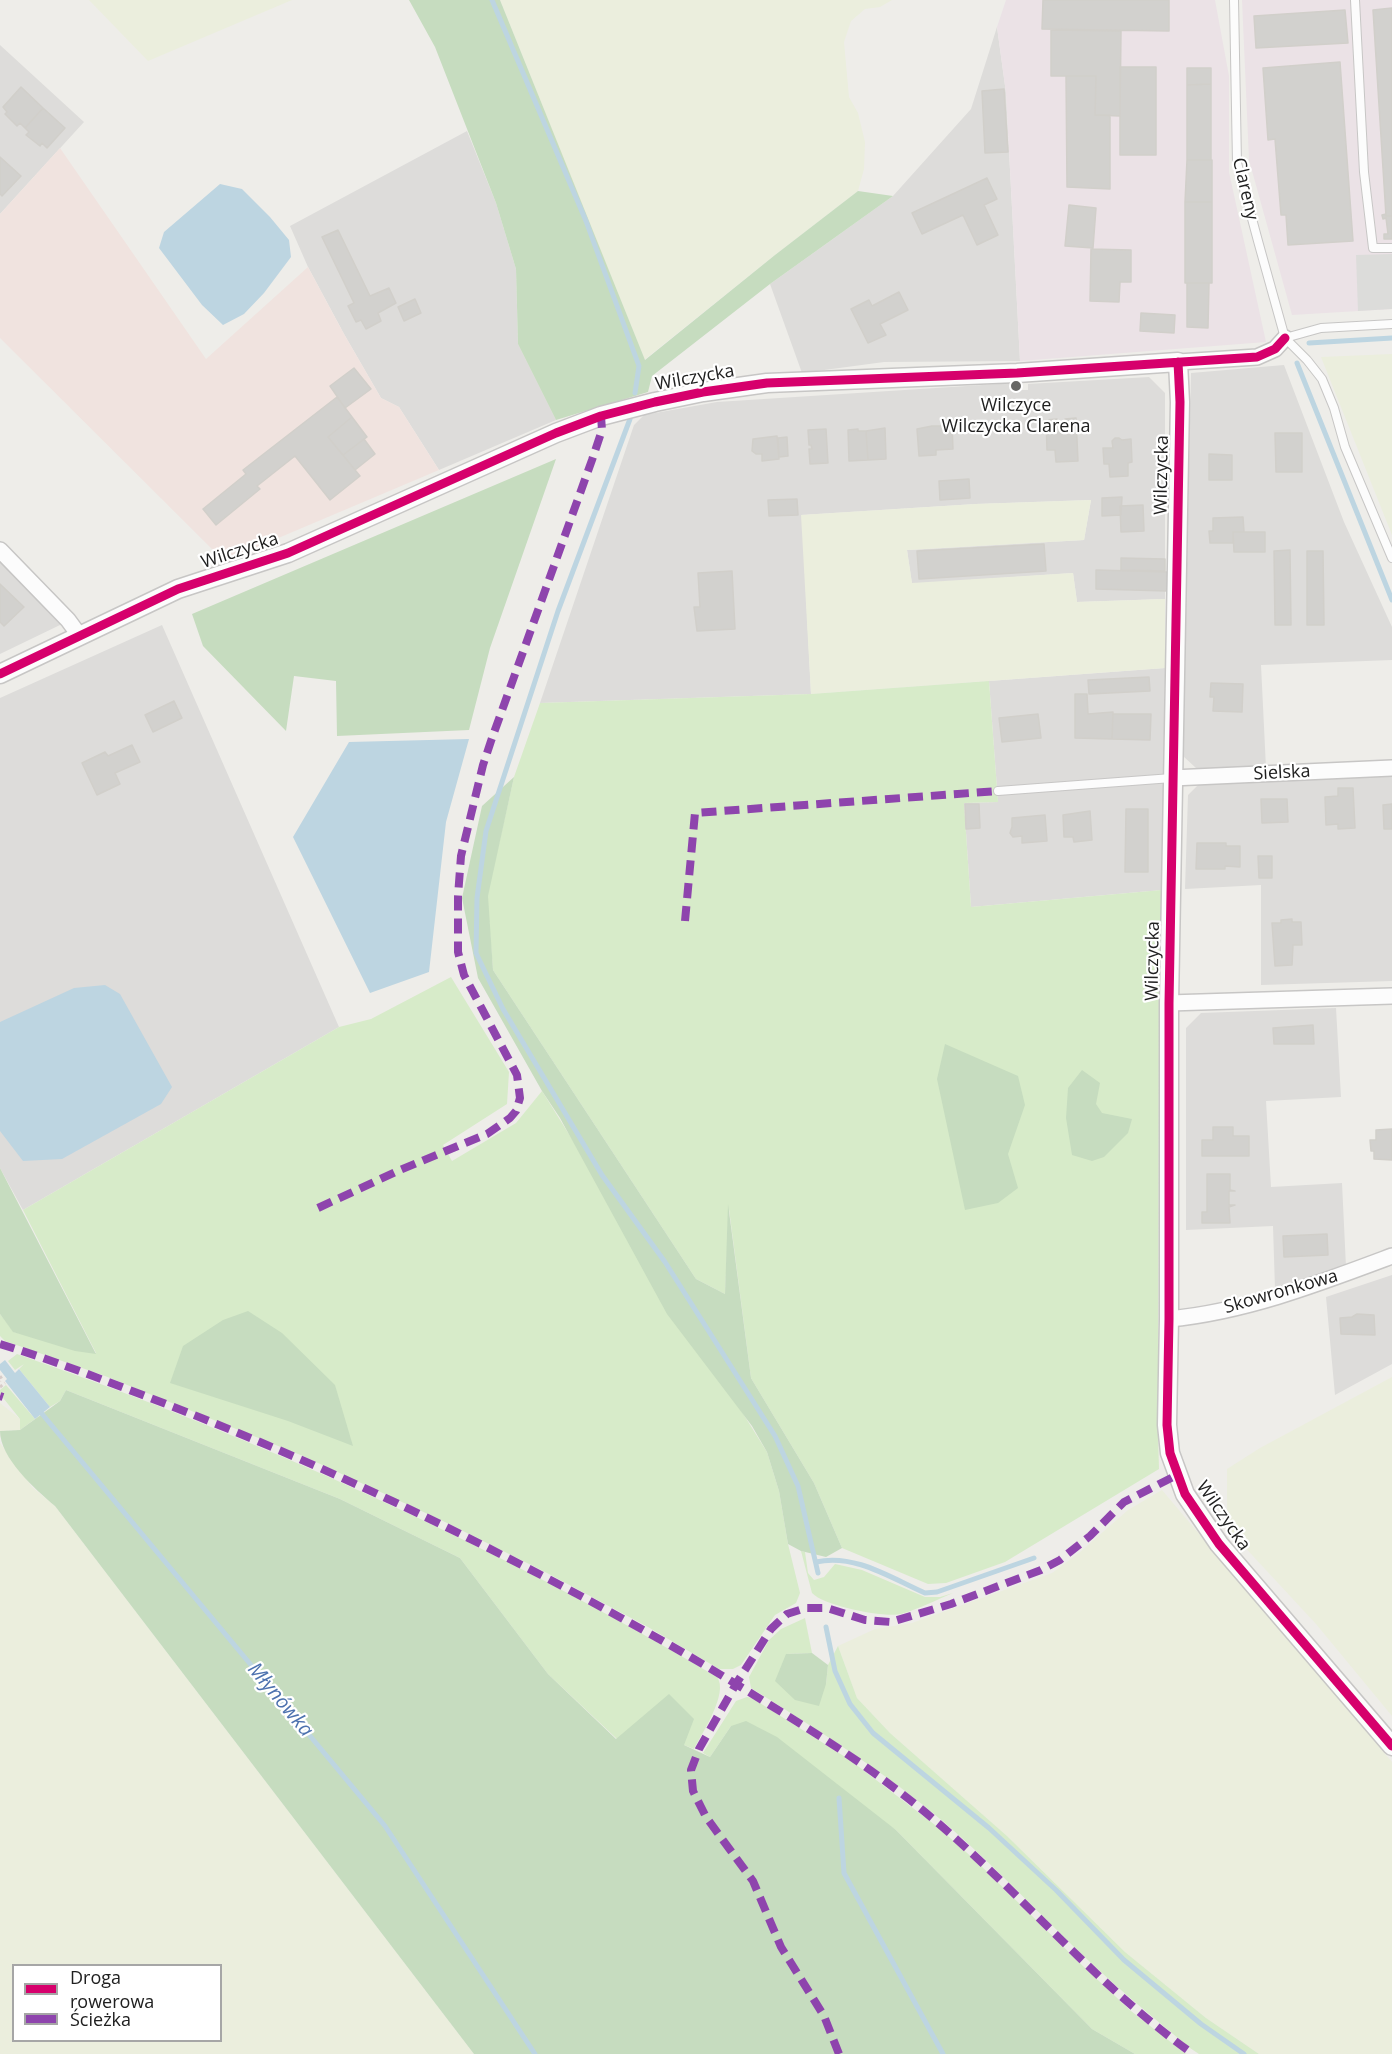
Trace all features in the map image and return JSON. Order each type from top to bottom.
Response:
[{"type":"street","points":[[1178,362],[1257,357],[1275,349],[1285,338]]},
{"type":"street","name":"Wilczycka","points":[[0,674],[178,589],[288,553],[556,433],[601,416],[703,392],[767,383],[1017,373],[1178,362],[1180,402],[1169,1003],[1167,1425],[1170,1453],[1185,1494],[1219,1544],[1392,1746]]},
{"type":"street","points":[[0,550],[68,620],[79,635]]},
{"type":"street","name":"Sielska","points":[[1172,778],[1392,768]]},
{"type":"street","points":[[1169,1003],[1392,996]]},
{"type":"street","name":"Skowronkowa","points":[[1169,1319],[1190,1317],[1255,1302],[1325,1281],[1392,1256]]},
{"type":"lane","name":"Clareny","points":[[1234,0],[1237,163],[1285,338]]},
{"type":"lane","points":[[1355,0],[1365,172],[1373,248],[1392,248]]},
{"type":"lane","points":[[1392,324],[1321,328],[1285,338],[1322,379],[1334,408],[1345,447],[1392,558]]},
{"type":"lane","points":[[998,791],[1172,778]]},
{"type":"path","points":[[0,1388],[5,1383]]},
{"type":"shaded area","points":[[1006,0],[1215,0],[1229,76],[1229,172],[1266,342],[1020,361],[1006,93],[997,27]]},
{"type":"shaded area","points":[[1242,0],[1392,0],[1392,309],[1292,315],[1249,160]]},
{"type":"shaded area","points":[[997,27],[1006,93],[1020,361],[884,362],[802,373],[770,284],[893,196],[971,109]]},
{"type":"shaded area","points":[[0,45],[84,122],[0,214]]},
{"type":"shaded area","points":[[467,131],[496,203],[516,269],[518,344],[556,420],[439,470],[399,407],[381,398],[308,267],[290,226]]},
{"type":"shaded area","points":[[60,148],[206,359],[308,267],[381,398],[399,407],[439,470],[224,561],[0,338],[0,214]]},
{"type":"shaded area","points":[[1392,254],[1392,309],[1358,311],[1356,255]]},
{"type":"shaded area","points":[[1284,365],[1344,522],[1392,627],[1392,660],[1261,665],[1266,768],[1196,768],[1183,756],[1191,373]]},
{"type":"shaded area","points":[[1149,377],[1165,393],[1165,599],[1077,602],[1073,573],[912,584],[907,550],[1084,540],[1091,500],[976,504],[802,515],[811,694],[540,703],[634,425],[644,415],[717,402],[1014,383],[1015,390],[1028,390],[1028,384]]},
{"type":"shaded area","points":[[0,557],[59,618],[60,625],[0,654]]},
{"type":"shaded area","points":[[162,625],[339,1027],[23,1210],[0,1168],[0,698]]},
{"type":"shaded area","points":[[1165,668],[1162,890],[971,907],[964,803],[998,802],[989,681]]},
{"type":"shaded area","points":[[1392,775],[1392,981],[1261,985],[1261,885],[1185,889],[1188,795],[1199,784]]},
{"type":"shaded area","points":[[1336,1008],[1341,1097],[1266,1101],[1271,1187],[1342,1183],[1346,1267],[1275,1289],[1273,1226],[1186,1230],[1186,1028],[1201,1013]]},
{"type":"shaded area","points":[[1392,1275],[1392,1364],[1335,1395],[1326,1297]]},
{"type":"green space","points":[[89,0],[292,0],[148,61]]},
{"type":"green space","points":[[409,0],[500,0],[645,360],[858,191],[893,196],[770,284],[652,376],[648,392],[556,420],[518,344],[516,269],[496,203],[435,47]]},
{"type":"green space","points":[[500,0],[892,0],[880,7],[865,9],[851,21],[844,42],[849,97],[858,113],[865,142],[864,169],[858,191],[644,360]]},
{"type":"green space","points":[[1392,354],[1392,535],[1321,357]]},
{"type":"green space","points":[[556,459],[490,648],[469,730],[337,736],[336,681],[294,676],[286,731],[203,646],[192,614]]},
{"type":"green space","points":[[1091,500],[1084,540],[907,550],[912,583],[1073,573],[1077,602],[1165,599],[1165,668],[811,694],[801,515],[976,504]]},
{"type":"green space","points":[[989,681],[998,802],[964,803],[971,907],[1162,890],[1159,956],[1159,1469],[1005,1562],[946,1583],[928,1584],[842,1548],[814,1483],[751,1378],[729,1209],[725,1294],[696,1279],[493,970],[487,896],[514,777],[540,703],[811,694]]},
{"type":"green space","points":[[514,777],[488,896],[493,970],[696,1279],[725,1294],[728,1204],[751,1378],[814,1483],[842,1548],[826,1557],[801,1551],[788,1544],[779,1491],[767,1452],[752,1426],[667,1314],[560,1118],[542,1091],[478,978],[462,898],[482,806]]},
{"type":"green space","points":[[451,977],[509,1072],[507,1104],[443,1145],[452,1161],[516,1123],[542,1091],[767,1452],[779,1491],[788,1544],[800,1593],[796,1603],[775,1615],[741,1665],[733,1669],[719,1669],[648,1627],[547,1573],[445,1522],[303,1456],[105,1376],[5,1341],[0,1336],[0,1314],[14,1332],[96,1353],[23,1210],[339,1027],[371,1019]]},
{"type":"green space","points":[[945,1044],[1018,1076],[1025,1105],[1008,1154],[1018,1188],[998,1203],[965,1210],[937,1079]]},
{"type":"green space","points":[[1082,1070],[1100,1083],[1096,1104],[1102,1113],[1132,1119],[1128,1133],[1104,1157],[1092,1161],[1072,1155],[1066,1118],[1068,1088]]},
{"type":"green space","points":[[0,1168],[96,1354],[75,1351],[13,1332],[0,1314]]},
{"type":"green space","points":[[248,1311],[282,1333],[335,1385],[353,1446],[288,1421],[170,1383],[183,1346],[223,1320]]},
{"type":"green space","points":[[17,1354],[198,1422],[375,1498],[548,1583],[717,1677],[720,1693],[717,1703],[694,1749],[684,1745],[617,1739],[548,1674],[460,1558],[340,1499],[66,1390],[60,1401],[50,1407],[19,1369],[24,1364],[15,1370],[8,1361]]},
{"type":"green space","points":[[1392,1377],[1392,1716],[1316,1624],[1227,1528],[1227,1469],[1260,1448]]},
{"type":"green space","points":[[6,1385],[35,1419],[20,1430],[20,1419],[0,1394],[0,1390]]},
{"type":"green space","points":[[66,1390],[340,1499],[460,1558],[548,1674],[616,1739],[669,1694],[694,1719],[684,1745],[710,1757],[731,1726],[746,1721],[777,1737],[896,1830],[1092,2029],[1135,2054],[474,2054],[55,1506],[29,1482],[12,1462],[6,1452],[0,1431],[20,1430],[60,1401]]},
{"type":"green space","points":[[0,1403],[20,1419],[20,1430],[0,1431]]},
{"type":"green space","points":[[0,1443],[32,1487],[55,1506],[474,2054],[0,2054]]},
{"type":"green space","points":[[1162,1490],[1392,1762],[1392,2054],[1259,2054],[1206,2018],[1125,1952],[1007,1836],[890,1733],[857,1698],[838,1646],[875,1629],[912,1623],[1052,1573],[1079,1553],[1128,1510]]},
{"type":"green space","points":[[801,1551],[805,1552],[808,1573],[814,1580],[824,1577],[835,1564],[862,1570],[925,1597],[940,1597],[953,1593],[901,1614],[855,1610],[829,1602],[812,1593]]},
{"type":"green space","points":[[805,1618],[812,1653],[786,1654],[826,1684],[828,1665],[838,1646],[857,1698],[890,1733],[1007,1836],[1125,1952],[1206,2018],[1259,2054],[1199,2054],[1190,2048],[1102,1973],[982,1857],[922,1804],[851,1752],[751,1688],[749,1677],[769,1640],[781,1629]]},
{"type":"green space","points":[[812,1653],[828,1665],[826,1684],[819,1706],[795,1700],[775,1681],[786,1654]]},
{"type":"green space","points":[[747,1697],[850,1760],[939,1828],[1131,2011],[1186,2054],[1135,2054],[1092,2029],[896,1830],[731,1726],[710,1757],[703,1753],[736,1701]]},
{"type":"water","points":[[220,184],[242,189],[270,217],[289,240],[291,257],[264,293],[244,314],[223,325],[202,305],[159,248],[164,232]]},
{"type":"water","points":[[469,739],[446,822],[429,972],[370,993],[293,837],[349,742]]},
{"type":"water","points":[[105,985],[120,994],[172,1087],[161,1104],[62,1159],[23,1161],[0,1131],[0,1022],[74,988]]},
{"type":"water","points":[[5,1360],[15,1373],[19,1369],[50,1407],[35,1419],[5,1381],[7,1379],[0,1370],[0,1364]]},
{"type":"building","points":[[1043,0],[1169,0],[1169,31],[1042,29]]},
{"type":"building","points":[[1392,8],[1392,216],[1386,216],[1373,10]]},
{"type":"building","points":[[1345,10],[1348,43],[1256,48],[1254,16]]},
{"type":"building","points":[[1051,30],[1121,31],[1120,116],[1095,115],[1096,76],[1051,76]]},
{"type":"building","points":[[1340,62],[1353,241],[1288,245],[1286,215],[1281,215],[1275,139],[1268,140],[1263,68]]},
{"type":"building","points":[[1120,67],[1156,67],[1156,155],[1120,155]]},
{"type":"building","points":[[1187,68],[1211,68],[1211,84],[1187,85]]},
{"type":"building","points":[[1066,76],[1096,76],[1095,115],[1110,115],[1110,189],[1067,187]]},
{"type":"building","points":[[1211,84],[1211,160],[1187,160],[1187,85]]},
{"type":"building","points":[[21,87],[43,108],[25,128],[20,123],[17,126],[5,114],[7,112],[3,107]]},
{"type":"building","points":[[1004,89],[1008,152],[985,153],[982,91]]},
{"type":"building","points":[[43,108],[65,128],[47,148],[42,143],[40,146],[26,135],[29,132],[25,128]]},
{"type":"building","points":[[0,157],[21,176],[2,196],[0,194]]},
{"type":"building","points":[[1187,160],[1212,160],[1212,202],[1185,202]]},
{"type":"building","points":[[987,178],[997,199],[984,205],[998,235],[977,245],[963,215],[922,234],[912,213]]},
{"type":"building","points":[[1185,202],[1212,202],[1212,283],[1185,283]]},
{"type":"building","points":[[1069,205],[1096,208],[1093,248],[1065,246]]},
{"type":"building","points":[[1386,214],[1386,216],[1392,216],[1392,239],[1384,239],[1384,234],[1388,234],[1386,218],[1383,219],[1382,215]]},
{"type":"building","points":[[338,230],[370,296],[389,288],[396,303],[378,313],[381,321],[366,329],[361,320],[356,322],[348,306],[354,303],[322,237]]},
{"type":"building","points":[[1091,249],[1131,250],[1131,282],[1120,282],[1119,302],[1090,301]]},
{"type":"building","points":[[1187,283],[1209,283],[1208,328],[1187,327]]},
{"type":"building","points":[[899,292],[908,310],[880,324],[886,335],[868,343],[851,309],[869,300],[872,306]]},
{"type":"building","points":[[415,299],[421,313],[404,321],[398,307]]},
{"type":"building","points":[[1141,313],[1175,315],[1174,333],[1140,331]]},
{"type":"building","points":[[354,368],[371,389],[345,408],[330,386]]},
{"type":"building","points":[[337,397],[352,417],[328,437],[360,476],[330,500],[295,456],[257,486],[260,489],[216,525],[203,509],[246,474],[243,470]]},
{"type":"building","points":[[352,417],[367,437],[343,455],[328,437]]},
{"type":"building","points":[[1076,418],[1078,461],[1056,462],[1055,450],[1047,450],[1046,420],[1057,419],[1057,422],[1065,422],[1065,419]]},
{"type":"building","points":[[952,426],[953,449],[936,450],[936,455],[919,456],[917,429]]},
{"type":"building","points":[[885,428],[886,459],[868,460],[866,431]]},
{"type":"building","points":[[826,429],[828,463],[810,464],[809,449],[812,449],[809,445],[808,430]]},
{"type":"building","points":[[858,429],[858,431],[866,431],[868,460],[849,461],[848,430]]},
{"type":"building","points":[[1275,433],[1302,433],[1302,472],[1276,472]]},
{"type":"building","points":[[777,436],[779,459],[762,461],[762,454],[752,451],[753,439]]},
{"type":"building","points":[[787,437],[788,456],[779,457],[778,438]]},
{"type":"building","points":[[1115,438],[1131,439],[1132,462],[1128,463],[1128,476],[1110,477],[1109,464],[1104,464],[1103,448],[1113,448],[1112,441]]},
{"type":"building","points":[[364,439],[375,454],[355,470],[343,455]]},
{"type":"building","points":[[1209,454],[1232,455],[1232,480],[1209,480]]},
{"type":"building","points":[[969,479],[970,498],[940,500],[939,481]]},
{"type":"building","points":[[1122,497],[1121,515],[1102,516],[1102,498]]},
{"type":"building","points":[[797,499],[798,515],[769,516],[768,500]]},
{"type":"building","points":[[1143,505],[1144,531],[1121,532],[1120,506]]},
{"type":"building","points":[[1243,517],[1244,532],[1233,532],[1233,543],[1210,543],[1209,531],[1213,531],[1213,518]]},
{"type":"building","points":[[1233,532],[1265,532],[1265,552],[1234,552]]},
{"type":"building","points":[[1044,544],[1046,571],[919,579],[917,551]]},
{"type":"building","points":[[1290,550],[1291,625],[1275,625],[1274,551]]},
{"type":"building","points":[[1307,551],[1323,551],[1324,625],[1307,625]]},
{"type":"building","points":[[1121,558],[1165,559],[1165,571],[1121,570]]},
{"type":"building","points":[[1096,570],[1168,572],[1167,591],[1096,589]]},
{"type":"building","points":[[732,571],[735,629],[697,631],[694,607],[700,607],[698,573]]},
{"type":"building","points":[[0,584],[24,607],[4,626],[0,622]]},
{"type":"building","points":[[1149,677],[1150,691],[1089,694],[1088,680]]},
{"type":"building","points":[[1211,683],[1243,684],[1242,712],[1213,711],[1214,697],[1210,697]]},
{"type":"building","points":[[1075,694],[1087,694],[1088,714],[1113,712],[1112,739],[1075,738]]},
{"type":"building","points":[[174,701],[182,718],[153,732],[145,715]]},
{"type":"building","points":[[1038,714],[1041,738],[1002,742],[999,718]]},
{"type":"building","points":[[1113,714],[1151,714],[1150,740],[1112,739]]},
{"type":"building","points":[[132,745],[140,762],[115,773],[120,784],[97,795],[82,763],[105,752],[108,756]]},
{"type":"building","points":[[1338,788],[1353,788],[1355,828],[1338,829],[1338,824],[1326,825],[1325,797],[1338,796]]},
{"type":"building","points":[[1261,799],[1287,799],[1288,822],[1262,823]]},
{"type":"building","points":[[965,804],[979,804],[980,828],[966,829]]},
{"type":"building","points":[[1392,804],[1392,829],[1384,829],[1383,805]]},
{"type":"building","points":[[1126,809],[1148,809],[1148,872],[1125,872]]},
{"type":"building","points":[[1090,811],[1092,840],[1074,842],[1073,837],[1064,837],[1063,815]]},
{"type":"building","points":[[1045,815],[1047,841],[1022,843],[1022,836],[1013,837],[1010,833],[1012,818]]},
{"type":"building","points":[[1197,843],[1226,843],[1226,846],[1240,846],[1240,867],[1196,869]]},
{"type":"building","points":[[1258,856],[1272,856],[1272,878],[1259,878]]},
{"type":"building","points":[[1292,919],[1292,922],[1301,922],[1302,945],[1293,945],[1292,965],[1275,966],[1272,923]]},
{"type":"building","points":[[1313,1025],[1314,1044],[1274,1044],[1273,1028]]},
{"type":"building","points":[[1213,1127],[1233,1127],[1233,1136],[1249,1136],[1249,1156],[1202,1156],[1202,1140],[1213,1140]]},
{"type":"building","points":[[1392,1129],[1392,1160],[1374,1159],[1370,1140],[1376,1140],[1376,1130]]},
{"type":"building","points":[[1207,1174],[1230,1174],[1230,1190],[1235,1191],[1229,1191],[1229,1205],[1235,1205],[1229,1207],[1230,1223],[1202,1223],[1202,1212],[1207,1212]]},
{"type":"building","points":[[1327,1234],[1328,1255],[1284,1257],[1283,1236]]},
{"type":"building","points":[[1357,1314],[1374,1315],[1375,1335],[1341,1334],[1340,1318]]},
{"type":"waterway","points":[[492,0],[586,221],[639,366],[635,393]]},
{"type":"waterway","points":[[1309,343],[1392,338]]},
{"type":"waterway","points":[[1297,363],[1392,600]]},
{"type":"waterway","points":[[630,419],[558,611],[486,831],[477,898],[476,953],[503,1009],[602,1175],[665,1262],[775,1436],[798,1486],[818,1573]]},
{"type":"waterway","name":"Młynówka","points":[[38,1409],[385,1826],[535,2054]]},
{"type":"waterway","points":[[816,1562],[830,1560],[858,1564],[886,1574],[925,1593],[937,1592],[1034,1558]]},
{"type":"waterway","points":[[826,1627],[835,1671],[850,1704],[873,1733],[989,1828],[1056,1890],[1124,1960],[1201,2024],[1244,2054]]},
{"type":"waterway","points":[[839,1798],[844,1873],[943,2054]]},
{"type":"marked path","points":[[318,1208],[400,1170],[487,1134],[516,1111],[520,1098],[517,1075],[464,975],[458,952],[461,856],[483,765],[592,460],[602,430],[601,416]]},
{"type":"marked path","points":[[685,921],[695,813],[998,791]]},
{"type":"marked path","points":[[0,1344],[166,1404],[338,1476],[540,1574],[705,1666],[848,1755],[932,1818],[1115,1991],[1193,2054]]},
{"type":"marked path","points":[[839,2054],[824,2016],[781,1947],[753,1881],[706,1817],[693,1791],[691,1770],[699,1749],[736,1684],[771,1629],[787,1614],[806,1608],[827,1608],[865,1620],[891,1622],[951,1604],[1041,1570],[1060,1560],[1090,1536],[1124,1502],[1177,1475]]},
{"type":"cycle path","points":[[0,674],[178,589],[288,553],[556,433],[601,416],[703,392],[767,383],[1017,373],[1257,357],[1275,349],[1285,338]]},
{"type":"cycle path","points":[[1178,362],[1180,402],[1169,1003],[1167,1425],[1170,1453],[1185,1494],[1219,1544],[1392,1746]]},
{"type":"place","name":"Wilczyce Wilczycka Clarena","points":[[1016,386]]}]
